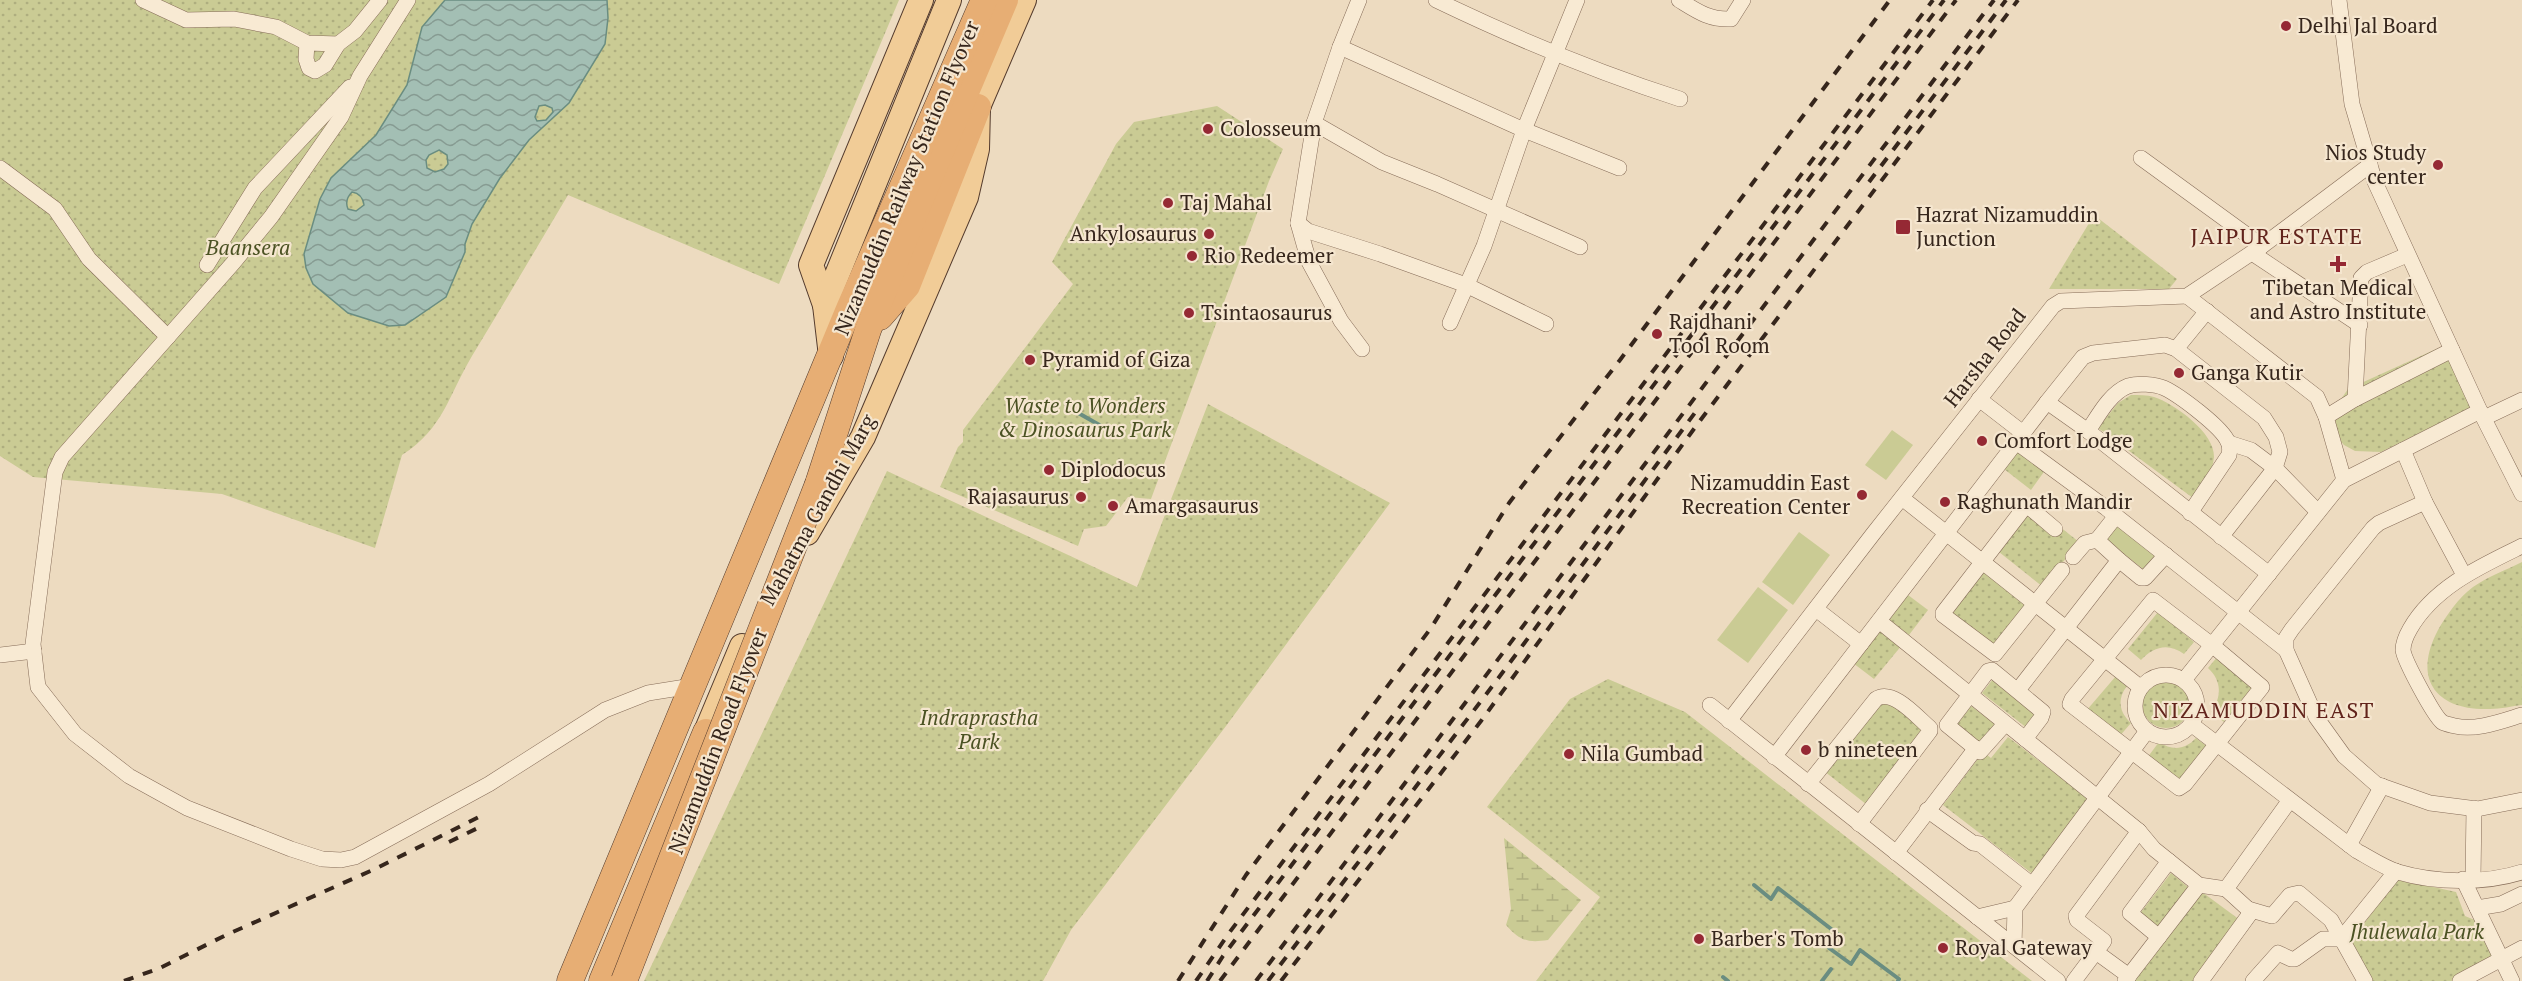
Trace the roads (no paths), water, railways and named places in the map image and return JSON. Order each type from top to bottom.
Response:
[{"type":"highway","name":"Nizamuddin Railway Station Flyover","points":[[868,330],[909,199],[984,0]]},
{"type":"highway","name":"Nizamuddin Railway Station Flyover","points":[[831,356],[1005,0]]},
{"type":"highway","points":[[868,330],[907,286],[978,107]]},
{"type":"highway","name":"Nizamuddin Road Flyover","points":[[624,981],[818,484],[868,330]]},
{"type":"highway","name":"Mahatma Gandhi Marg","points":[[624,853],[831,356]]},
{"type":"highway","name":"Mahatma Gandhi Marg","points":[[602,981],[706,732]]},
{"type":"highway","points":[[555,981],[624,853]]},
{"type":"highway","points":[[570,981],[624,853]]},
{"type":"main road","points":[[825,305],[811,265],[921,0]]},
{"type":"main road","name":"Mahatma Gandhi Marg","points":[[831,356],[825,305],[949,0]]},
{"type":"main road","name":"Mahatma Gandhi Marg","points":[[706,732],[744,641],[863,437],[966,197],[977,149],[978,107],[1024,0]]},
{"type":"street","points":[[142,0],[186,20],[234,19],[276,27],[307,43],[338,44]]},
{"type":"street","points":[[307,43],[306,59],[309,68],[315,71],[325,65],[338,44],[355,31],[380,0]]},
{"type":"street","points":[[408,0],[360,76],[341,117],[271,217],[57,465],[33,644],[38,687],[75,734],[129,776],[187,808],[291,849],[322,859],[341,860],[355,857],[489,784],[605,711],[648,693],[692,686]]},
{"type":"street","points":[[1359,0],[1314,123],[1298,224],[1310,262],[1341,321],[1362,349]]},
{"type":"street","points":[[1436,0],[1610,77],[1680,99]]},
{"type":"street","points":[[1450,323],[1484,246],[1524,130],[1578,0]]},
{"type":"street","points":[[1679,0],[1704,16],[1720,20],[1731,19],[1743,0]]},
{"type":"street","points":[[2339,0],[2352,104],[2375,182],[2482,415],[2522,494]]},
{"type":"street","points":[[1341,47],[1524,130],[1619,168]]},
{"type":"street","points":[[207,265],[255,188],[360,76]]},
{"type":"street","points":[[1314,123],[1382,162],[1580,247]]},
{"type":"street","points":[[2141,158],[2257,249],[2360,325]]},
{"type":"street","points":[[2344,480],[2321,403],[2307,388],[2187,296],[2257,249],[2370,165]]},
{"type":"street","points":[[0,168],[55,209],[89,259],[168,337]]},
{"type":"street","points":[[1298,224],[1308,231],[1466,285],[1546,324]]},
{"type":"street","points":[[2355,399],[2361,278],[2367,272],[2407,255]]},
{"type":"street","name":"Harsha Road","points":[[1729,721],[2045,314],[2061,301],[2187,296]]},
{"type":"street","points":[[2176,349],[2207,311]]},
{"type":"street","points":[[1774,757],[2083,357],[2093,353],[2165,345],[2176,349],[2264,418],[2276,437],[2280,452],[2275,468],[2221,537]]},
{"type":"street","points":[[2326,417],[2355,399],[2452,350]]},
{"type":"street","points":[[2088,431],[2102,409],[2125,387],[2154,385],[2170,392],[2197,412],[2215,426],[2229,443],[2251,450],[2275,468],[2318,512]]},
{"type":"street","points":[[1979,399],[2020,438],[2286,650]]},
{"type":"street","points":[[2184,680],[2344,480],[2403,450],[2522,400]]},
{"type":"street","points":[[2047,402],[2088,431],[2269,574]]},
{"type":"street","points":[[2190,513],[2229,455],[2229,443]]},
{"type":"street","points":[[2403,450],[2426,502],[2464,575]]},
{"type":"street","points":[[1902,498],[2140,687]]},
{"type":"street","points":[[2426,502],[2379,523],[2373,528],[2292,629],[2286,638],[2286,650],[2316,717],[2344,756],[2376,784],[2430,803],[2474,808],[2522,800]]},
{"type":"street","points":[[2055,530],[2026,506],[1943,613],[1990,653],[1998,653],[2062,570]]},
{"type":"street","points":[[2073,558],[2085,543],[2097,540],[2116,516]]},
{"type":"street","points":[[2097,540],[2141,578],[2145,578],[2166,555]]},
{"type":"street","points":[[2522,546],[2464,575],[2433,601],[2412,626],[2404,640],[2403,652],[2430,708],[2441,721],[2457,727],[2480,726],[2522,715]]},
{"type":"street","points":[[2098,577],[2117,558]]},
{"type":"street","points":[[2018,690],[2117,558]]},
{"type":"street","points":[[2153,600],[2212,645],[2262,687],[2185,784],[2179,788],[2070,704],[2104,658],[2153,600]]},
{"type":"street","points":[[1816,609],[1861,644]]},
{"type":"street","points":[[1879,621],[2139,831],[2154,849],[2199,885],[2226,889],[2247,909],[2272,916],[2290,894],[2299,893],[2331,920],[2365,981]]},
{"type":"street","points":[[0,655],[34,651]]},
{"type":"street","points":[[1808,784],[1881,696],[1891,697],[1929,728],[1941,730],[1990,670],[2018,690],[2043,713],[2025,739]]},
{"type":"street","points":[[2156,676],[2175,676],[2184,680],[2195,696],[2197,706],[2191,724],[2184,731],[2166,737],[2147,731],[2140,724],[2134,705],[2140,687],[2156,676]]},
{"type":"street","points":[[1710,705],[2058,981]]},
{"type":"street","points":[[1947,725],[1980,752],[2005,724]]},
{"type":"street","points":[[2191,724],[2349,845],[2396,871],[2417,877],[2468,879],[2522,872]]},
{"type":"street","points":[[1859,824],[1922,743],[1930,731],[1929,728]]},
{"type":"street","points":[[2014,946],[2015,908],[2147,731]]},
{"type":"street","points":[[1896,854],[1976,748]]},
{"type":"street","points":[[2349,845],[2382,786]]},
{"type":"street","points":[[2226,889],[2290,800]]},
{"type":"street","points":[[2474,808],[2468,879],[2477,908],[2512,981]]},
{"type":"street","points":[[1927,810],[1973,843],[1980,844],[2031,884]]},
{"type":"street","points":[[2074,981],[2104,941],[2077,920],[2076,916],[2139,831]]},
{"type":"street","points":[[2159,937],[2130,913],[2169,861]]},
{"type":"street","points":[[2341,939],[2396,871]]},
{"type":"street","points":[[2096,952],[2127,979],[2199,885]]},
{"type":"street","points":[[2477,908],[2501,904],[2522,894]]},
{"type":"street","points":[[1977,918],[2015,908]]},
{"type":"street","points":[[2201,981],[2246,920],[2249,915],[2247,909]]},
{"type":"street","points":[[2253,981],[2278,953],[2295,959],[2323,939],[2341,939]]},
{"type":"street","points":[[2460,981],[2522,948]]},
{"type":"water","points":[[445,0],[607,0],[608,18],[605,44],[569,103],[529,140],[500,178],[472,224],[465,244],[465,252],[446,297],[405,325],[389,326],[348,313],[313,284],[306,268],[304,254],[320,199],[331,178],[376,135],[407,85],[422,27]],"holes":[[[545,105],[552,108],[553,112],[546,120],[537,121],[535,117],[539,106]],[[439,150],[447,155],[448,164],[444,169],[435,172],[427,168],[426,160],[429,155]],[[352,192],[362,198],[364,205],[356,211],[348,209],[347,200]]]},
{"type":"waterway","points":[[1073,410],[1110,431]]},
{"type":"waterway","points":[[1754,885],[1771,899],[1778,888],[1839,935],[1829,948],[1851,964],[1860,950],[1899,979],[1898,981]]},
{"type":"waterway","points":[[1822,981],[1831,969]]},
{"type":"waterway","points":[[1723,977],[1728,981]]},
{"type":"railway","points":[[1178,981],[1246,875],[1431,628],[1509,503],[1620,360],[1890,0]]},
{"type":"railway","points":[[1196,981],[1229,933],[1933,0]]},
{"type":"railway","points":[[1207,981],[1223,956],[1944,0]]},
{"type":"railway","points":[[1220,981],[1956,0]]},
{"type":"railway","points":[[1256,981],[1994,0]]},
{"type":"railway","points":[[1869,182],[2006,0]]},
{"type":"railway","points":[[1281,981],[1481,721],[1699,422],[2018,0]]},
{"type":"railway","points":[[1268,981],[1497,680],[1697,410]]},
{"type":"railway","points":[[124,981],[160,968],[226,935],[375,869],[479,817]]},
{"type":"railway","points":[[449,842],[484,825]]},
{"type":"place","name":"Delhi Jal Board","points":[[2286,26]]},
{"type":"place","name":"Colosseum","points":[[1208,129]]},
{"type":"place","name":"Nios Study center","points":[[2438,165]]},
{"type":"place","name":"Taj Mahal","points":[[1168,203]]},
{"type":"place","name":"Hazrat Nizamuddin Junction","points":[[1903,227]]},
{"type":"place","name":"Ankylosaurus","points":[[1209,234]]},
{"type":"place","name":"Rio Redeemer","points":[[1192,256]]},
{"type":"place","name":"Tibetan Medical and Astro Institute","points":[[2338,264]]},
{"type":"place","name":"Tsintaosaurus","points":[[1189,313]]},
{"type":"place","name":"Rajdhani Tool Room","points":[[1657,334]]},
{"type":"place","name":"Pyramid of Giza","points":[[1030,360]]},
{"type":"place","name":"Ganga Kutir","points":[[2179,373]]},
{"type":"place","name":"Comfort Lodge","points":[[1982,441]]},
{"type":"place","name":"Diplodocus","points":[[1049,470]]},
{"type":"place","name":"Nizamuddin East Recreation Center","points":[[1862,495]]},
{"type":"place","name":"Rajasaurus","points":[[1081,497]]},
{"type":"place","name":"Raghunath Mandir","points":[[1945,502]]},
{"type":"place","name":"Amargasaurus","points":[[1113,506]]},
{"type":"place","name":"b nineteen","points":[[1806,750]]},
{"type":"place","name":"Nila Gumbad","points":[[1569,754]]},
{"type":"place","name":"Barber's Tomb","points":[[1699,939]]},
{"type":"place","name":"Royal Gateway","points":[[1943,948]]},
{"type":"district","name":"JAIPUR ESTATE","points":[[2277,236]]},
{"type":"district","name":"NIZAMUDDIN EAST","points":[[2264,710]]},
{"type":"park label","name":"Baansera","points":[[248,248]]},
{"type":"park label","name":"Waste to Wonders & Dinosaurus Park","points":[[1085,418]]},
{"type":"park label","name":"Indraprastha Park","points":[[979,730]]},
{"type":"park label","name":"Jhulewala Park","points":[[2417,932]]}]
